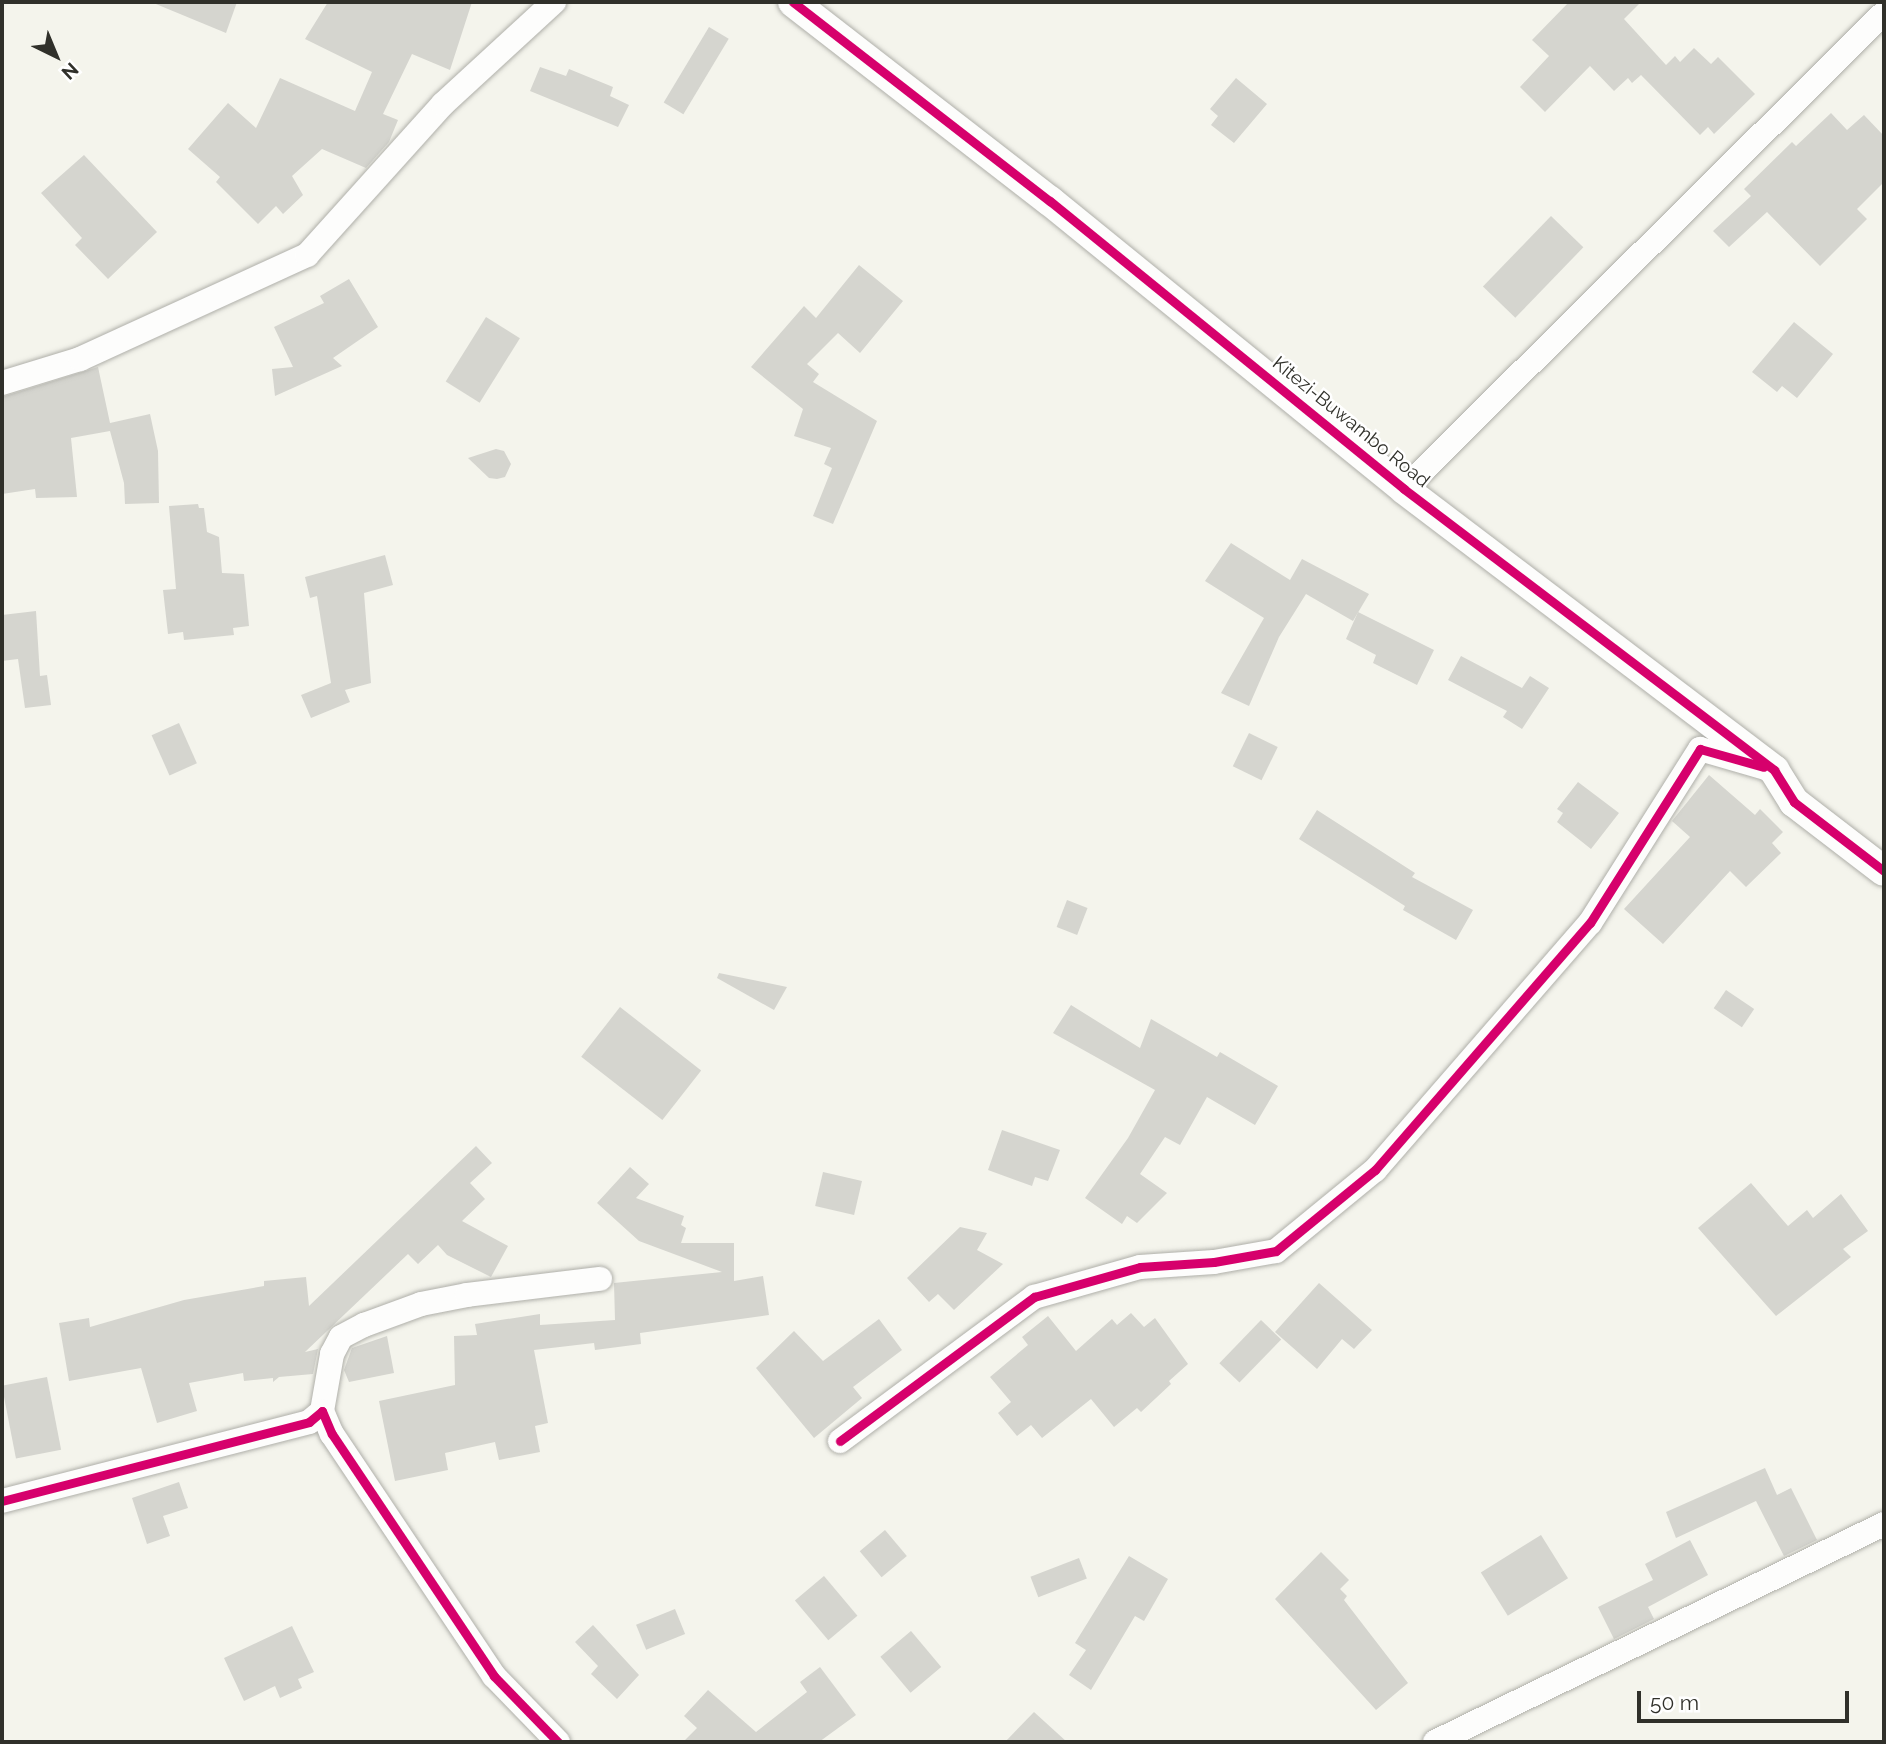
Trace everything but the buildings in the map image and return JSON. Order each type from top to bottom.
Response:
[{"type":"street","points":[[2,383],[80,359],[307,255],[443,104],[554,2]]},
{"type":"street","name":"Kitezi-Buwambo Road","points":[[793,2],[1050,201],[1404,489],[1774,770],[1794,802],[1884,871]]},
{"type":"street","points":[[1404,489],[1884,13]]},
{"type":"street","points":[[840,1441],[1034,1297],[1140,1267],[1276,1251],[1375,1170],[1590,923],[1700,749],[1774,770]]},
{"type":"street","points":[[558,1742],[494,1676],[332,1434],[322,1411],[332,1354],[341,1337],[364,1325],[421,1304],[467,1295],[600,1279]]},
{"type":"street","points":[[2,1501],[309,1422],[322,1411]]},
{"type":"street","points":[[1434,1742],[1884,1524]]},
{"type":"cycle path","points":[[793,2],[1050,201],[1404,489],[1774,770],[1794,802],[1884,871]]},
{"type":"cycle path","points":[[840,1441],[1034,1297],[1140,1267],[1214,1262],[1276,1251],[1375,1170],[1590,923],[1700,749],[1764,767]]},
{"type":"cycle path","points":[[2,1501],[309,1422],[322,1411],[332,1434],[494,1676],[558,1742]]}]
